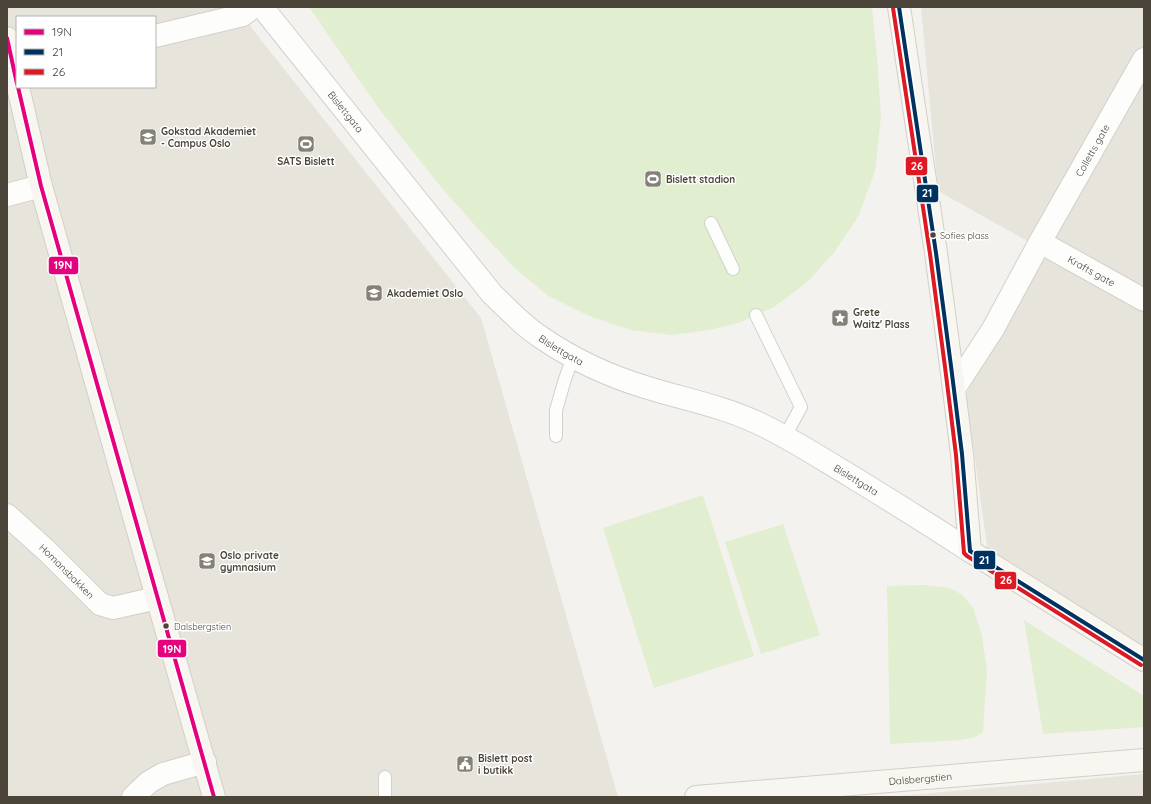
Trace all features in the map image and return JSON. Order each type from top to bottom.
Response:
[{"type":"street","points":[[156,36],[243,15],[253,7]]},
{"type":"street","name":"Bislettgata","points":[[262,7],[492,294],[541,338],[606,374],[645,387],[724,409],[785,436],[930,524],[970,551]]},
{"type":"street","points":[[899,7],[936,253],[954,389],[962,454],[970,551],[1144,660]]},
{"type":"street","points":[[7,38],[16,81]]},
{"type":"street","name":"Colletts gate","points":[[1040,242],[1144,59]]},
{"type":"street","points":[[17,88],[41,186],[214,797]]},
{"type":"street","points":[[7,195],[41,186]]},
{"type":"street","points":[[954,389],[993,330],[1040,242]]},
{"type":"street","name":"Krafts gate","points":[[1040,242],[1144,300]]},
{"type":"street","name":"Homansbakken","points":[[7,515],[47,551],[100,604],[114,608],[157,598]]},
{"type":"street","name":"Dalsbergstien","points":[[696,797],[1144,760]]},
{"type":"street","points":[[133,797],[149,782],[162,774],[204,762]]},
{"type":"lane","points":[[711,222],[733,269]]},
{"type":"lane","points":[[756,315],[801,407],[785,436]]},
{"type":"lane","points":[[556,436],[556,410],[573,357]]},
{"type":"lane","points":[[385,777],[385,797]]},
{"type":"shaded area","points":[[7,7],[235,7],[481,318],[618,797],[7,797]]},
{"type":"shaded area","points":[[921,7],[1144,7],[1144,662],[990,567],[966,394],[1045,251],[938,191]]},
{"type":"shaded area","points":[[1144,774],[1144,797],[887,797]]},
{"type":"green space","name":"Bislett stadion","points":[[309,7],[872,7],[881,117],[875,171],[858,217],[833,254],[806,283],[774,307],[738,323],[710,330],[672,335],[631,330],[589,316],[547,295],[516,269],[441,187],[379,109]]},
{"type":"green space","points":[[703,495],[754,656],[654,688],[603,528]]},
{"type":"green space","points":[[783,524],[820,635],[761,654],[725,542]]},
{"type":"green space","points":[[925,585],[949,588],[963,595],[973,608],[982,635],[987,671],[983,732],[975,737],[961,740],[890,744],[887,586]]},
{"type":"green space","points":[[1024,620],[1144,696],[1144,727],[1043,734]]},
{"type":"transit line","name":"21","points":[[899,7],[936,253],[951,366],[962,454],[970,551],[1144,660]]},
{"type":"transit line","name":"26","points":[[893,8],[930,254],[945,367],[956,455],[964,553],[1141,665]]},
{"type":"transit line","name":"19N","points":[[7,38],[16,79]]},
{"type":"transit line","name":"19N","points":[[18,88],[41,186],[214,797]]},
{"type":"place","name":"Gokstad Akademiet - Campus Oslo","points":[[148,137]]},
{"type":"place","name":"SATS Bislett","points":[[306,144]]},
{"type":"place","name":"Bislett stadion","points":[[653,179]]},
{"type":"place","name":"Sofies plass","points":[[933,235]]},
{"type":"place","name":"Akademiet Oslo","points":[[374,293]]},
{"type":"place","name":"Grete Waitz' Plass","points":[[840,318]]},
{"type":"place","name":"Oslo private gymnasium","points":[[207,561]]},
{"type":"place","name":"Dalsbergstien","points":[[166,626]]},
{"type":"place","name":"Bislett post i butikk","points":[[465,764]]}]
